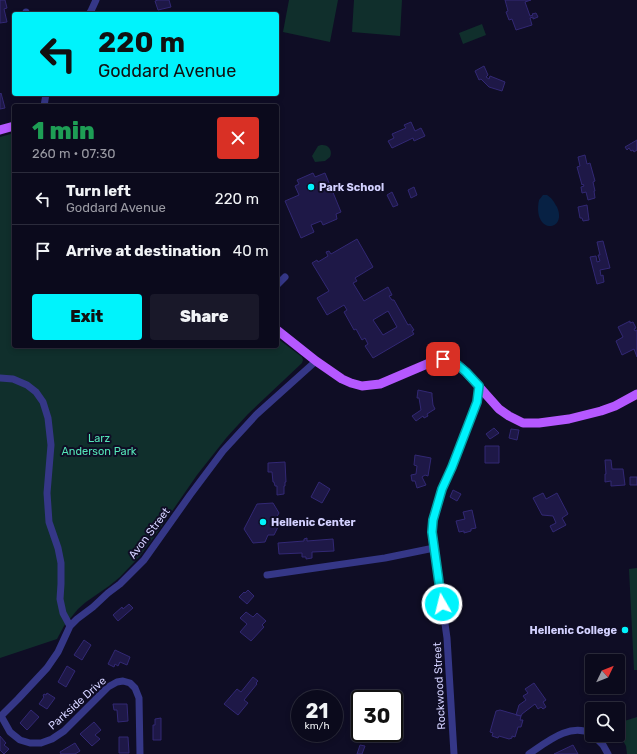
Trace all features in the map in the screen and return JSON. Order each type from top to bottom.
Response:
[{"type":"main road","points":[[0,130],[12,127]]},
{"type":"main road","points":[[279,332],[316,361],[342,378],[362,386],[380,384],[434,361],[443,359],[453,361],[466,372],[499,409],[523,423],[539,423],[575,418],[615,406],[637,394]]},
{"type":"street","points":[[90,12],[96,0]]},
{"type":"street","points":[[279,283],[285,277]]},
{"type":"street","name":"Avon Street","points":[[0,716],[47,668],[58,652],[70,626],[120,584],[144,560],[223,451],[256,415],[316,361]]},
{"type":"street","points":[[0,378],[13,379],[27,385],[36,392],[43,402],[48,418],[51,445],[48,493],[49,522],[58,548],[61,563],[60,599],[63,613],[70,626]]},
{"type":"street","name":"Rockwood Street","points":[[454,754],[447,638],[432,532],[433,520],[442,489],[477,402],[479,386]]},
{"type":"street","points":[[267,575],[385,558],[434,548]]},
{"type":"street","name":"Parkside Drive","points":[[0,716],[10,732],[20,740],[30,743],[41,743],[52,739],[64,731],[108,687],[116,682],[123,681],[130,683],[135,688],[139,698],[140,754]]},
{"type":"street","points":[[529,754],[557,736],[577,730],[585,731]]},
{"type":"street","points":[[601,742],[604,745],[608,754]]},
{"type":"green space","points":[[289,0],[338,0],[330,42],[283,32]]},
{"type":"green space","points":[[354,0],[402,0],[400,36],[352,32]]},
{"type":"green space","points":[[482,24],[486,35],[463,44],[459,33]]},
{"type":"green space","name":"Larz Anderson Park","points":[[12,134],[12,348],[279,348],[279,340],[302,357],[303,360],[302,363],[248,414],[227,437],[197,475],[140,556],[120,577],[78,609],[64,626],[57,639],[0,658],[0,137]]},
{"type":"green space","points":[[326,145],[329,148],[331,152],[330,157],[325,161],[315,162],[312,156],[318,146]]},
{"type":"green space","points":[[637,568],[637,670],[634,670],[629,569]]},
{"type":"green space","points":[[637,717],[637,754],[627,754],[624,742],[625,742],[625,721]]},
{"type":"water","points":[[543,195],[550,197],[557,207],[559,215],[558,221],[554,225],[550,226],[545,224],[540,219],[538,211],[539,200]]},
{"type":"building","points":[[0,0],[5,0],[7,8],[4,9],[7,22],[0,23]]},
{"type":"building","points":[[169,0],[171,7],[158,10],[155,1]]},
{"type":"building","points":[[505,0],[531,0],[525,2],[530,16],[536,13],[538,17],[533,19],[533,17],[530,18],[532,25],[516,30],[512,19],[509,20],[506,12],[508,11]]},
{"type":"building","points":[[484,66],[488,75],[486,77],[489,79],[490,76],[505,82],[502,91],[489,87],[481,79],[479,80],[475,71]]},
{"type":"building","points":[[1,93],[5,108],[0,109],[0,94]]},
{"type":"building","points":[[411,122],[415,131],[421,128],[425,136],[414,141],[413,138],[392,148],[388,141],[394,138],[392,134],[406,128],[404,125]]},
{"type":"building","points":[[637,140],[637,150],[634,152],[629,148],[627,150],[625,147]]},
{"type":"building","points":[[585,155],[587,164],[590,163],[595,181],[593,182],[595,198],[588,200],[586,192],[582,193],[581,187],[584,186],[583,184],[582,185],[577,167],[580,166],[578,157]]},
{"type":"building","points":[[313,173],[315,177],[325,173],[341,212],[336,214],[337,219],[323,225],[321,221],[311,225],[314,232],[301,238],[285,201],[299,195],[295,186],[299,184],[297,180]]},
{"type":"building","points":[[414,187],[417,195],[411,198],[408,190]]},
{"type":"building","points":[[392,192],[398,205],[393,207],[387,195]]},
{"type":"building","points":[[587,205],[589,220],[583,221],[582,218],[580,218],[578,207]]},
{"type":"building","points":[[357,239],[373,267],[355,278],[357,281],[353,283],[364,301],[388,287],[392,295],[389,296],[392,300],[394,300],[408,325],[410,324],[414,330],[412,331],[414,334],[373,358],[365,346],[368,344],[365,338],[362,340],[356,329],[354,330],[344,312],[347,310],[344,305],[327,315],[317,298],[329,291],[312,263],[317,260],[318,262],[328,256],[326,252],[329,251],[331,254]],"holes":[[[388,311],[397,327],[383,335],[373,320]]]},
{"type":"building","points":[[603,241],[610,268],[600,270],[601,276],[603,275],[604,282],[597,284],[590,257],[596,256],[597,262],[600,261],[597,242]]},
{"type":"building","points":[[630,321],[630,323],[633,322],[636,328],[634,329],[635,331],[637,330],[637,357],[634,349],[622,355],[616,341],[623,337],[618,327]]},
{"type":"building","points":[[418,390],[432,393],[433,405],[435,409],[427,414],[428,416],[424,418],[423,416],[416,421],[412,416],[421,410],[419,398],[417,398]]},
{"type":"building","points":[[494,428],[499,433],[490,439],[486,434]]},
{"type":"building","points":[[511,429],[519,430],[517,440],[509,438]]},
{"type":"building","points":[[485,446],[499,446],[499,463],[485,463]]},
{"type":"building","points":[[415,455],[431,458],[428,476],[425,475],[422,477],[426,485],[417,488],[415,481],[412,481],[411,475],[416,474],[417,466],[414,465]]},
{"type":"building","points":[[605,460],[611,460],[612,469],[623,469],[625,485],[611,486],[611,481],[605,482]]},
{"type":"building","points":[[285,462],[286,482],[284,486],[284,494],[277,495],[277,486],[275,486],[273,482],[272,472],[268,472],[268,463]]},
{"type":"building","points":[[630,477],[637,477],[637,485],[630,485]]},
{"type":"building","points":[[319,482],[330,489],[322,503],[311,497]]},
{"type":"building","points":[[453,490],[461,494],[457,501],[450,497]]},
{"type":"building","points":[[543,493],[546,499],[557,493],[568,514],[562,518],[566,525],[553,532],[550,526],[556,523],[553,516],[542,515],[533,498]]},
{"type":"building","name":"Hellenic Center","points":[[273,503],[279,513],[275,520],[279,525],[274,535],[268,535],[265,542],[253,543],[244,529],[257,504]]},
{"type":"building","points":[[472,510],[476,528],[464,533],[464,531],[459,532],[456,521],[465,519],[463,512]]},
{"type":"building","points":[[307,538],[307,541],[333,539],[334,551],[312,552],[312,558],[306,559],[306,557],[302,557],[302,553],[279,554],[278,543],[304,541],[304,539]]},
{"type":"building","points":[[248,590],[254,596],[247,604],[239,597]]},
{"type":"building","points":[[129,604],[133,608],[118,621],[113,615],[122,607],[123,609]]},
{"type":"building","points":[[246,612],[253,617],[257,613],[266,621],[262,625],[264,627],[251,641],[240,632],[247,624],[240,618]]},
{"type":"building","points":[[84,640],[91,645],[82,660],[74,655]]},
{"type":"building","points":[[115,650],[130,657],[127,665],[120,662],[118,666],[115,664],[114,667],[108,664]]},
{"type":"building","points":[[67,666],[75,671],[66,687],[58,682]]},
{"type":"building","points":[[253,677],[258,681],[256,683],[257,684],[244,700],[248,703],[238,715],[224,704],[237,689],[241,692]]},
{"type":"building","points":[[534,683],[546,700],[543,702],[546,707],[543,709],[541,707],[538,709],[535,704],[521,716],[516,715],[519,705],[526,700],[523,696],[528,693],[525,689]]},
{"type":"building","points":[[47,693],[55,698],[47,709],[39,704],[44,697],[44,694],[46,695]]},
{"type":"building","points":[[113,704],[127,704],[128,721],[118,722],[117,710],[114,710]]},
{"type":"building","points":[[31,710],[39,717],[27,730],[20,723]]},
{"type":"building","points":[[500,710],[521,716],[520,720],[523,720],[521,727],[518,727],[515,737],[512,736],[512,738],[509,739],[499,736],[498,738],[492,736],[493,733],[490,732],[496,711]]},
{"type":"building","points":[[161,718],[161,740],[153,740],[153,725],[155,725],[155,719]]},
{"type":"building","points":[[94,722],[101,730],[95,735],[100,739],[92,746],[80,734]]},
{"type":"building","points":[[0,736],[6,743],[4,745],[9,749],[4,754],[0,750]]},
{"type":"building","points":[[119,737],[128,737],[129,753],[119,753]]},
{"type":"building","points":[[75,743],[80,751],[75,754],[61,754],[60,752]]},
{"type":"building","points":[[360,745],[365,746],[362,754],[357,754]]},
{"type":"building","points":[[573,745],[578,754],[554,754]]},
{"type":"place","name":"Park School","points":[[311,187]]},
{"type":"place","name":"Hellenic Center","points":[[263,522]]},
{"type":"place","name":"Hellenic College","points":[[625,630]]},
{"type":"route","points":[[442,604],[432,532],[433,520],[442,489],[477,402],[479,386],[453,361],[443,359]]}]
